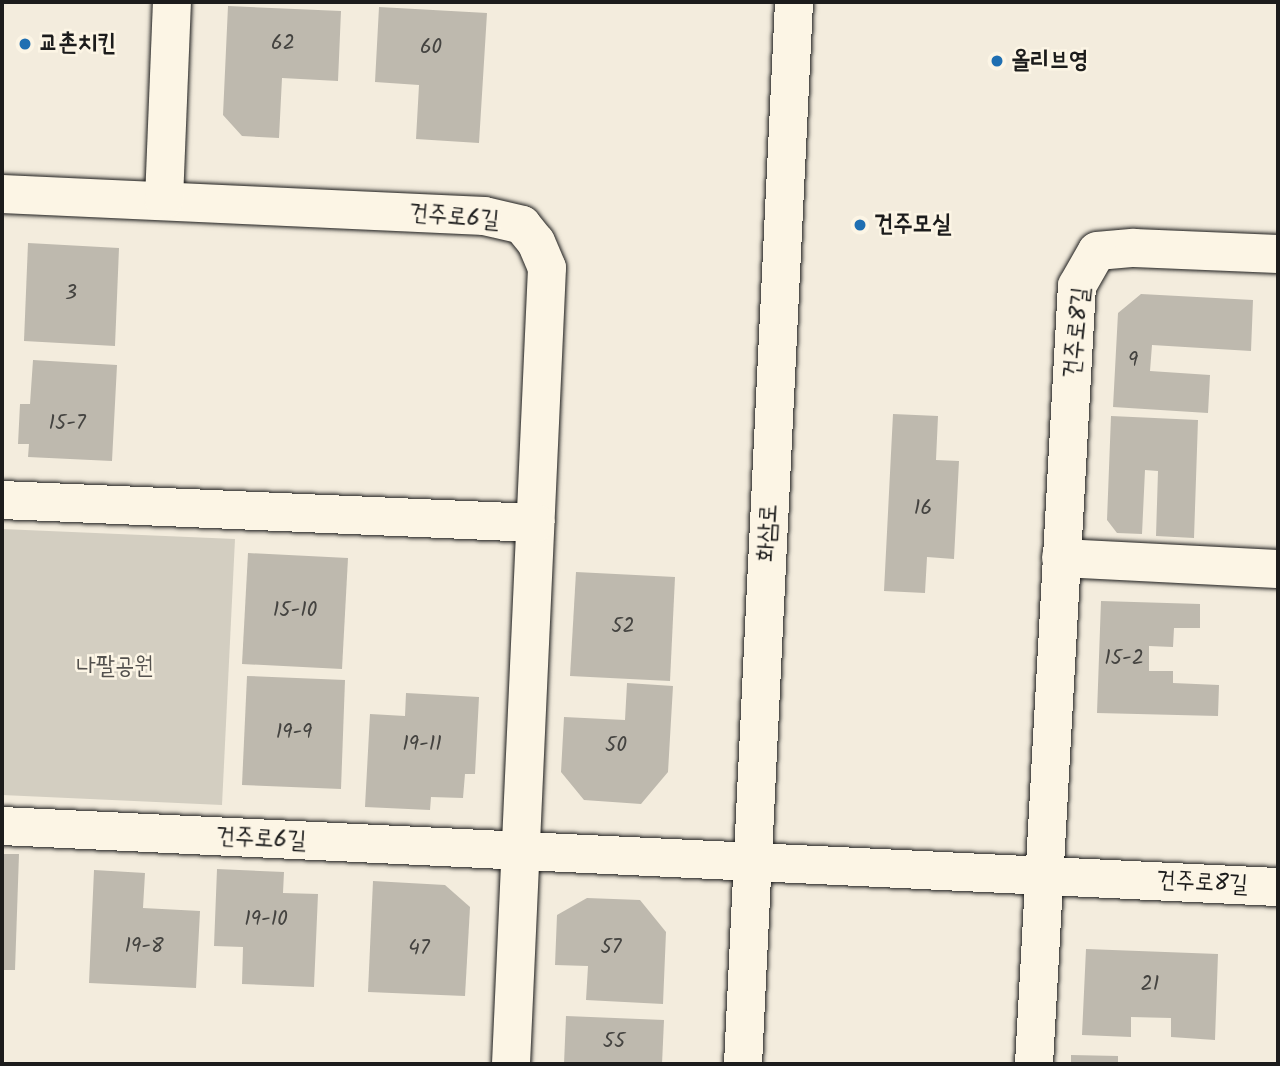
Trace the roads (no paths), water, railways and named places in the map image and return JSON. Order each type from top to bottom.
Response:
[{"type":"street","points":[[164,200],[172,2]]},
{"type":"street","name":"화삼로","points":[[743,1064],[794,2]]},
{"type":"street","name":"건주로6길","points":[[2,194],[484,216],[522,225],[547,268],[511,1064]]},
{"type":"street","name":"건주로8길","points":[[1034,1064],[1042,875],[1077,286],[1097,251],[1134,247],[1278,254]]},
{"type":"street","points":[[2,500],[536,523]]},
{"type":"street","points":[[1061,558],[1278,569]]},
{"type":"street","name":"건주로6길","points":[[2,826],[521,852]]},
{"type":"street","points":[[521,852],[752,860],[1042,875]]},
{"type":"street","name":"건주로8길","points":[[1042,875],[1278,887]]},
{"type":"place","name":"교촌치킨","points":[[25,44]]},
{"type":"place","name":"올리브영","points":[[997,61]]},
{"type":"place","name":"건주모실","points":[[860,225]]},
{"type":"park label","name":"나팔공원","points":[[115,667]]}]
